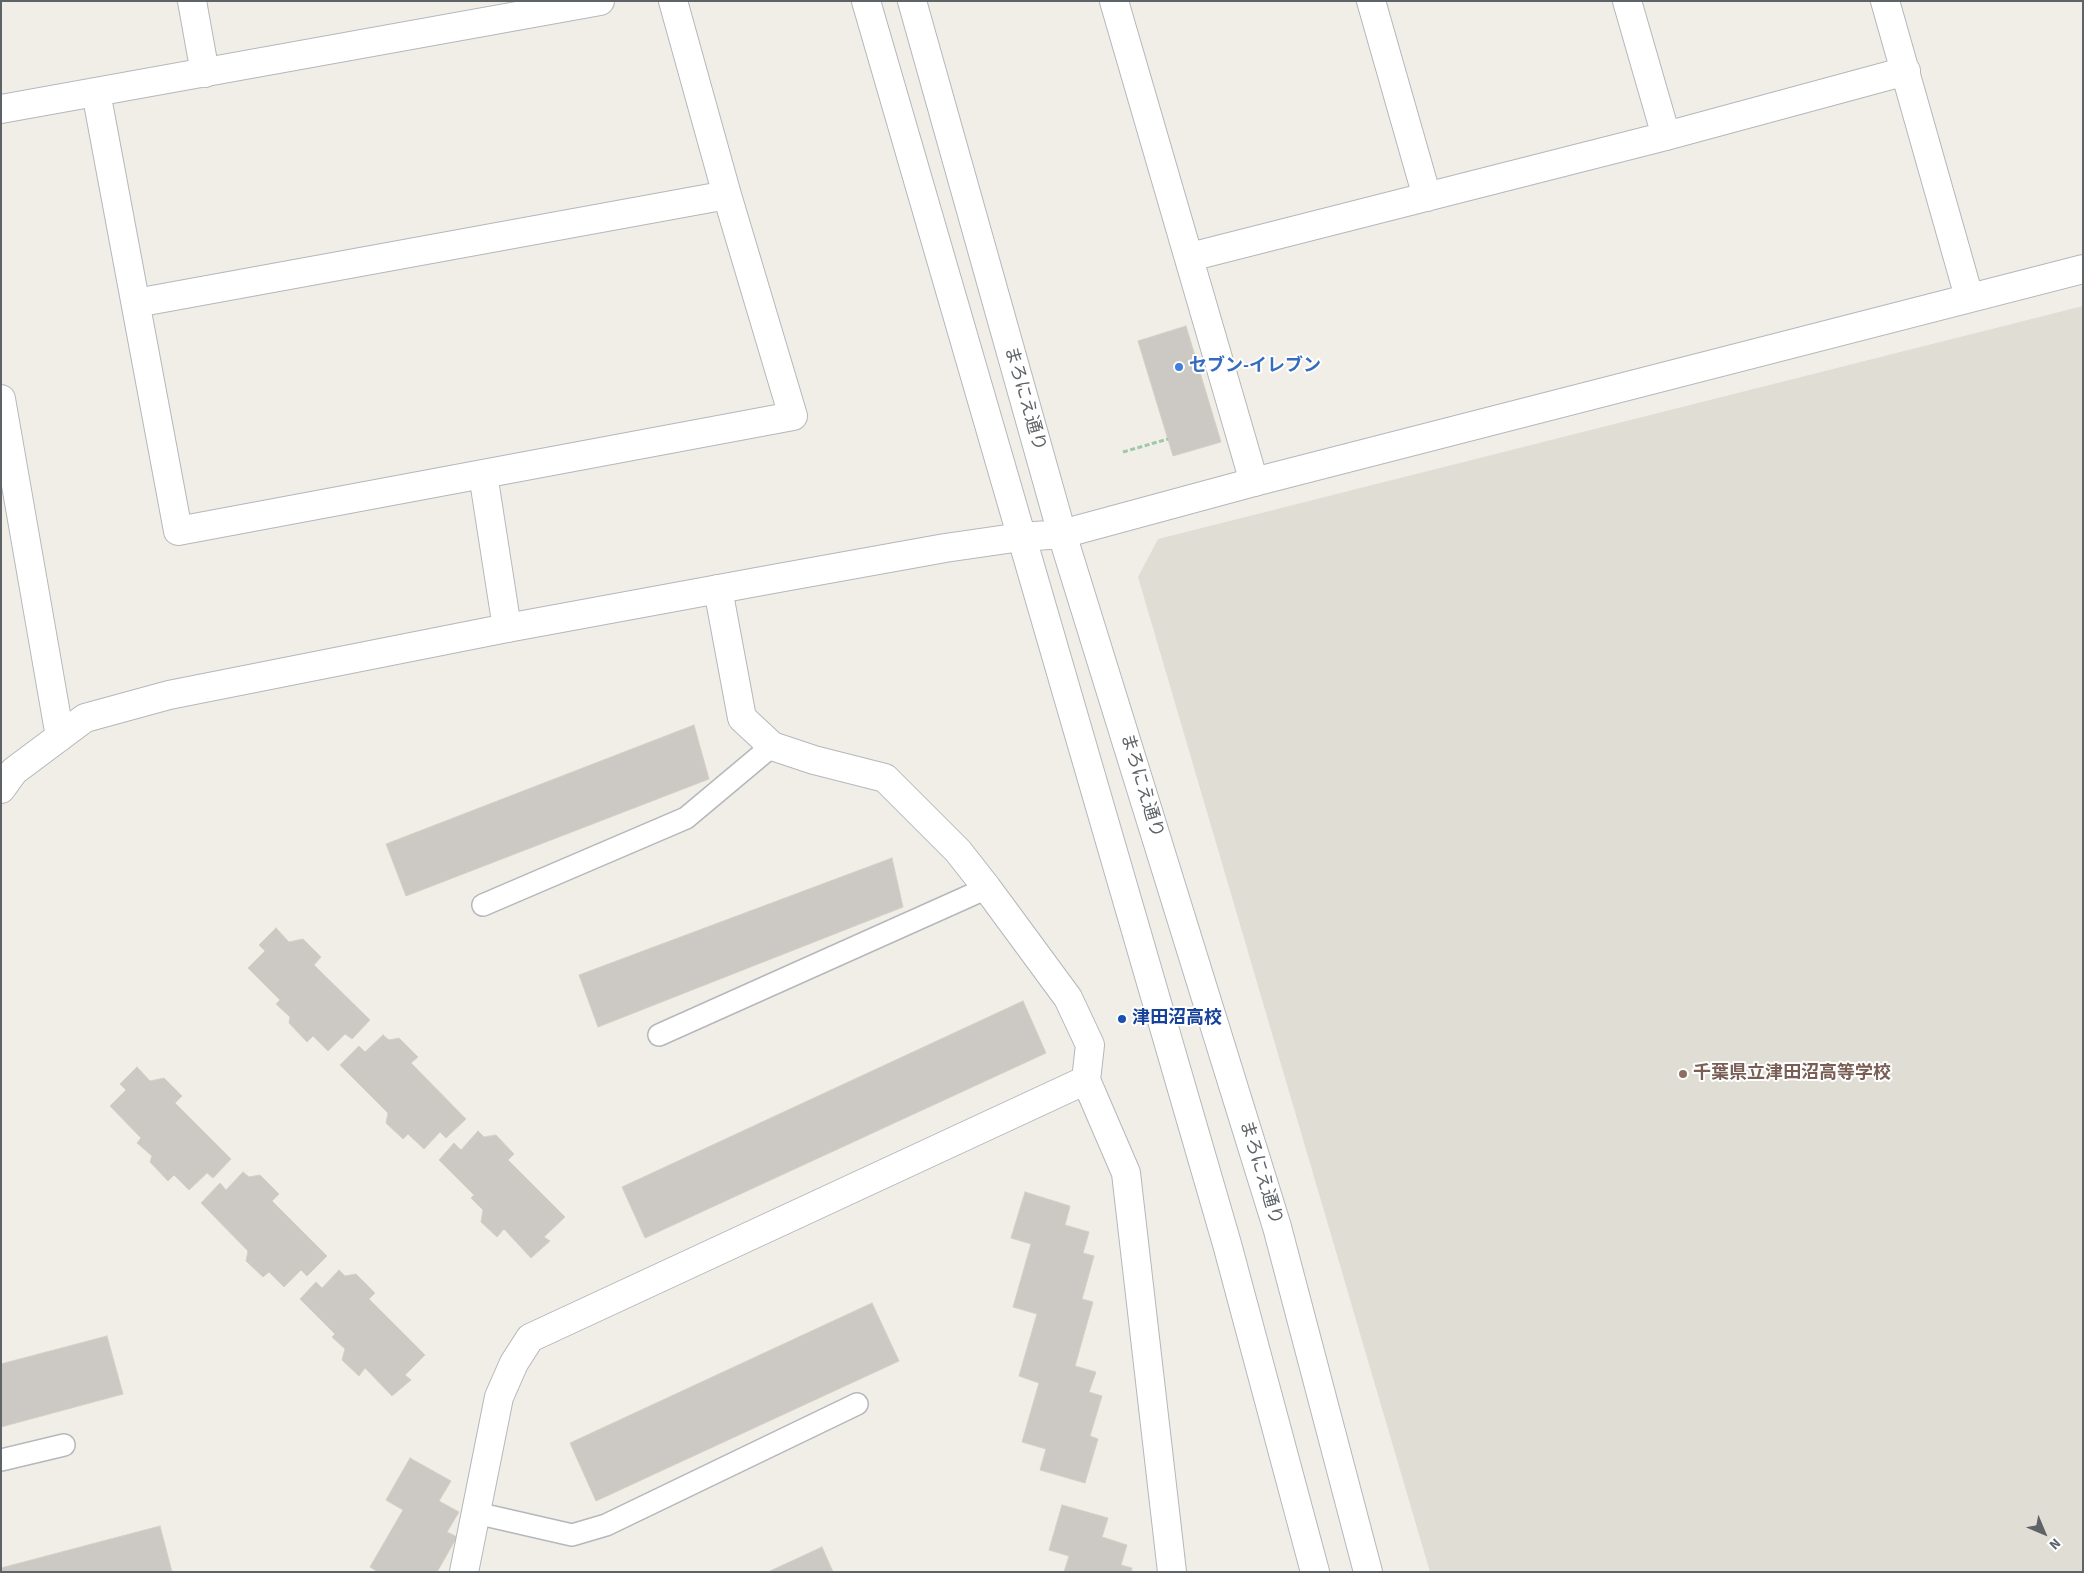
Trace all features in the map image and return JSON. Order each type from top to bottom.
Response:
[{"type":"street","points":[[192,1],[204,72]]},
{"type":"street","points":[[1,109],[600,1]]},
{"type":"street","points":[[96,92],[178,531],[793,416],[727,195],[673,1]]},
{"type":"street","points":[[866,1],[1227,1244],[1315,1572]]},
{"type":"street","name":"まろにえ通り","points":[[912,1],[1062,534],[1277,1227],[1368,1572]]},
{"type":"street","points":[[1114,1],[1254,482]]},
{"type":"street","points":[[1371,1],[1427,197]]},
{"type":"street","points":[[1627,1],[1666,136]]},
{"type":"street","points":[[1885,1],[1969,297]]},
{"type":"street","points":[[1190,257],[1666,136],[1906,72]]},
{"type":"street","points":[[136,303],[727,195]]},
{"type":"street","points":[[1,789],[14,771],[85,718],[169,695],[506,628],[718,589],[1021,537],[1062,534],[1254,482],[2083,269]]},
{"type":"street","points":[[1,399],[60,737]]},
{"type":"street","points":[[484,474],[506,628]]},
{"type":"street","points":[[718,589],[742,718],[772,746],[814,760],[885,778],[958,851],[987,888],[1068,998],[1090,1045],[1086,1080],[1126,1172],[1172,1572]]},
{"type":"street","points":[[464,1572],[499,1397],[514,1363],[530,1338],[1086,1080]]},
{"type":"lane","points":[[483,905],[686,818],[772,746]]},
{"type":"lane","points":[[659,1035],[987,888]]},
{"type":"lane","points":[[476,1512],[572,1535],[606,1525],[857,1404]]},
{"type":"lane","points":[[1,1460],[64,1445]]},
{"type":"path","points":[[1123,452],[1168,439]]},
{"type":"shaded area","name":"千葉県立津田沼高等学校","points":[[2083,306],[2083,1572],[1430,1572],[1138,577],[1158,539]]},
{"type":"building","points":[[1186,326],[1221,442],[1173,456],[1138,341]]},
{"type":"building","points":[[694,725],[709,779],[406,896],[386,844]]},
{"type":"building","points":[[892,858],[903,907],[598,1027],[579,975]]},
{"type":"building","points":[[276,928],[289,942],[303,939],[321,957],[314,965],[370,1020],[352,1039],[345,1034],[328,1051],[313,1036],[307,1042],[289,1023],[290,1017],[276,1004],[280,1000],[248,968],[265,951],[259,945]]},
{"type":"building","points":[[1023,1001],[1046,1053],[645,1238],[622,1187]]},
{"type":"building","points":[[383,1035],[389,1040],[399,1038],[418,1057],[411,1063],[466,1119],[446,1138],[440,1132],[424,1149],[408,1134],[403,1139],[386,1123],[388,1113],[340,1065],[359,1046],[365,1052]]},
{"type":"building","points":[[137,1067],[150,1081],[164,1078],[182,1096],[175,1103],[231,1159],[213,1178],[207,1173],[189,1190],[174,1175],[168,1181],[150,1162],[152,1156],[137,1143],[141,1138],[110,1106],[126,1090],[120,1084]]},
{"type":"building","points":[[478,1131],[484,1137],[496,1135],[514,1154],[508,1160],[565,1217],[544,1237],[550,1241],[531,1258],[504,1229],[497,1237],[481,1222],[483,1210],[471,1198],[474,1195],[439,1160],[454,1143],[461,1150]]},
{"type":"building","points":[[243,1172],[249,1177],[260,1175],[279,1194],[272,1201],[327,1256],[307,1276],[301,1270],[284,1287],[269,1272],[263,1277],[246,1261],[248,1251],[201,1203],[220,1183],[226,1190]]},
{"type":"building","points":[[1025,1192],[1070,1206],[1065,1225],[1089,1232],[1083,1253],[1094,1256],[1082,1299],[1093,1302],[1075,1366],[1096,1372],[1089,1392],[1102,1396],[1090,1436],[1098,1439],[1085,1483],[1040,1470],[1046,1449],[1022,1442],[1039,1383],[1019,1376],[1037,1314],[1013,1307],[1031,1244],[1011,1238]]},
{"type":"building","points":[[339,1270],[345,1276],[356,1274],[375,1293],[369,1299],[425,1355],[405,1375],[411,1380],[392,1396],[365,1368],[359,1376],[342,1360],[345,1349],[332,1337],[335,1334],[300,1299],[316,1282],[322,1288]]},
{"type":"building","points":[[872,1303],[899,1361],[596,1501],[570,1443]]},
{"type":"building","points":[[107,1336],[123,1394],[1,1427],[1,1364]]},
{"type":"building","points":[[410,1458],[451,1481],[439,1501],[459,1512],[447,1532],[457,1537],[437,1572],[378,1572],[370,1567],[403,1510],[386,1500]]},
{"type":"building","points":[[1062,1505],[1108,1518],[1102,1537],[1127,1545],[1121,1565],[1132,1568],[1131,1572],[1064,1572],[1069,1556],[1049,1550]]},
{"type":"building","points":[[160,1526],[172,1572],[1,1572],[1,1568]]},
{"type":"building","points":[[822,1547],[833,1572],[768,1572]]},
{"type":"place","name":"セブン-イレブン","points":[[1179,367]]},
{"type":"place","name":"津田沼高校","points":[[1122,1019]]},
{"type":"place","name":"千葉県立津田沼高等学校","points":[[1683,1074]]}]
